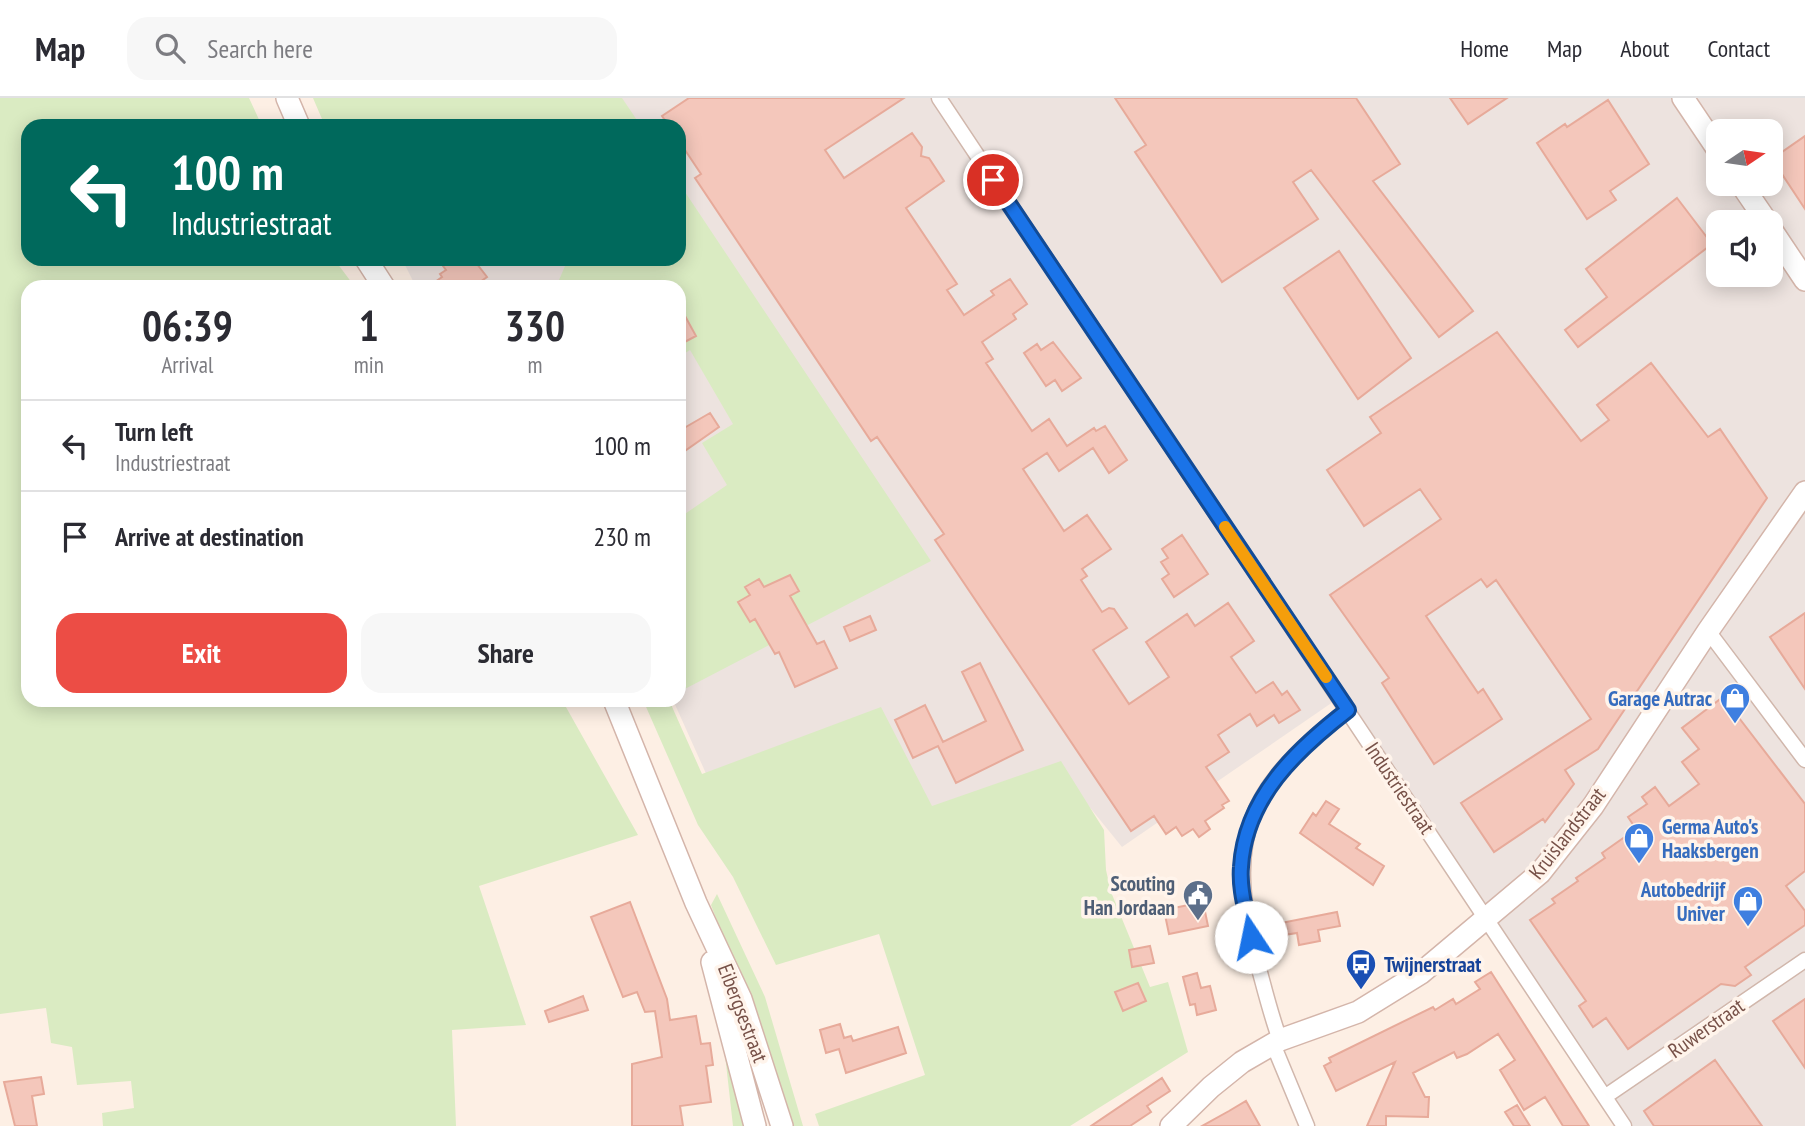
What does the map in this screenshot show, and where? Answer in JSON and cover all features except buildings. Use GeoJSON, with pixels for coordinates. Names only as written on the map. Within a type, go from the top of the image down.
{"type":"FeatureCollection","features":[{"type":"Feature","properties":{"kind":"street"},"geometry":{"type":"LineString","coordinates":[[287,98],[296,119]]}},
{"type":"Feature","properties":{"kind":"street","name":"Industriestraat"},"geometry":{"type":"LineString","coordinates":[[939,98],[1488,918]]}},
{"type":"Feature","properties":{"kind":"street"},"geometry":{"type":"LineString","coordinates":[[1683,98],[1706,132]]}},
{"type":"Feature","properties":{"kind":"street"},"geometry":{"type":"LineString","coordinates":[[1783,247],[1805,280]]}},
{"type":"Feature","properties":{"kind":"street","name":"Kruislandstraat"},"geometry":{"type":"LineString","coordinates":[[1171,1126],[1211,1087],[1242,1062],[1277,1042],[1357,1012],[1396,990],[1488,918],[1540,873],[1593,806],[1708,631],[1805,492]]}},
{"type":"Feature","properties":{"kind":"street"},"geometry":{"type":"LineString","coordinates":[[1708,631],[1805,760]]}},
{"type":"Feature","properties":{"kind":"street","name":"Eibergsestraat"},"geometry":{"type":"LineString","coordinates":[[617,707],[696,903],[741,999],[782,1126]]}},
{"type":"Feature","properties":{"kind":"street"},"geometry":{"type":"LineString","coordinates":[[1307,1126],[1277,1042],[1251,937],[1241,868],[1246,834],[1258,804],[1274,780],[1315,735],[1348,710]]}},
{"type":"Feature","properties":{"kind":"street","name":"Eibergsestraat"},"geometry":{"type":"LineString","coordinates":[[696,903],[755,1126]]}},
{"type":"Feature","properties":{"kind":"street"},"geometry":{"type":"LineString","coordinates":[[1488,918],[1624,1126]]}},
{"type":"Feature","properties":{"kind":"street","name":"Ruwerstraat"},"geometry":{"type":"LineString","coordinates":[[1606,1096],[1805,960]]}},
{"type":"Feature","properties":{"kind":"shaded area"},"geometry":{"type":"Polygon","coordinates":[[[342,98],[1805,98],[1805,1126],[1623,1126],[1346,693],[1122,847],[1070,783],[756,885],[676,707],[686,707],[686,280],[412,280],[406,266],[686,266],[686,119],[347,119],[342,98]]]}},
{"type":"Feature","properties":{"kind":"green space"},"geometry":{"type":"Polygon","coordinates":[[[0,98],[249,98],[259,119],[21,119],[21,266],[339,266],[350,280],[21,280],[21,707],[566,707],[638,835],[479,886],[526,1025],[452,1030],[456,1126],[103,1126],[102,1113],[134,1108],[131,1081],[77,1085],[72,1047],[51,1043],[46,1008],[0,1014],[0,98]]]}},
{"type":"Feature","properties":{"kind":"green space"},"geometry":{"type":"Polygon","coordinates":[[[313,98],[622,98],[636,119],[322,119],[313,98]]]}},
{"type":"Feature","properties":{"kind":"green space"},"geometry":{"type":"Polygon","coordinates":[[[686,194],[931,561],[686,688],[686,513],[727,485],[702,443],[733,424],[690,350],[686,353],[686,280],[559,280],[565,266],[686,266],[686,194]]]}},
{"type":"Feature","properties":{"kind":"green space"},"geometry":{"type":"Polygon","coordinates":[[[646,707],[672,707],[702,774],[881,707],[932,806],[1061,761],[1104,830],[1106,870],[1111,892],[1150,987],[1168,982],[1188,1052],[1070,1126],[819,1126],[815,1114],[925,1075],[879,934],[776,965],[733,877],[698,825],[646,707]]]}},
{"type":"Feature","properties":{"kind":"green space"},"geometry":{"type":"Polygon","coordinates":[[[717,894],[765,997],[803,1126],[793,1126],[784,1110],[762,1039],[711,905],[717,894]]]}},
{"type":"Feature","properties":{"kind":"green space"},"geometry":{"type":"Polygon","coordinates":[[[721,1019],[748,1126],[733,1126],[721,1019]]]}},
{"type":"Feature","properties":{"kind":"slow traffic"},"geometry":{"type":"LineString","coordinates":[[1225,527],[1326,677]]}},
{"type":"Feature","properties":{"kind":"place","name":"Garage Autrac"},"geometry":{"type":"Point","coordinates":[1735,725]}},
{"type":"Feature","properties":{"kind":"place","name":"Germa Auto's Haaksbergen"},"geometry":{"type":"Point","coordinates":[1639,865]}},
{"type":"Feature","properties":{"kind":"place","name":"Scouting Han Jordaan"},"geometry":{"type":"Point","coordinates":[1198,922]}},
{"type":"Feature","properties":{"kind":"place","name":"Autobedrijf Univer"},"geometry":{"type":"Point","coordinates":[1748,928]}},
{"type":"Feature","properties":{"kind":"place","name":"Twijnerstraat"},"geometry":{"type":"Point","coordinates":[1361,991]}},
{"type":"Feature","properties":{"kind":"route"},"geometry":{"type":"LineString","coordinates":[[993,180],[1348,710],[1315,735],[1274,780],[1258,804],[1246,834],[1241,868],[1251,937]]}}]}
